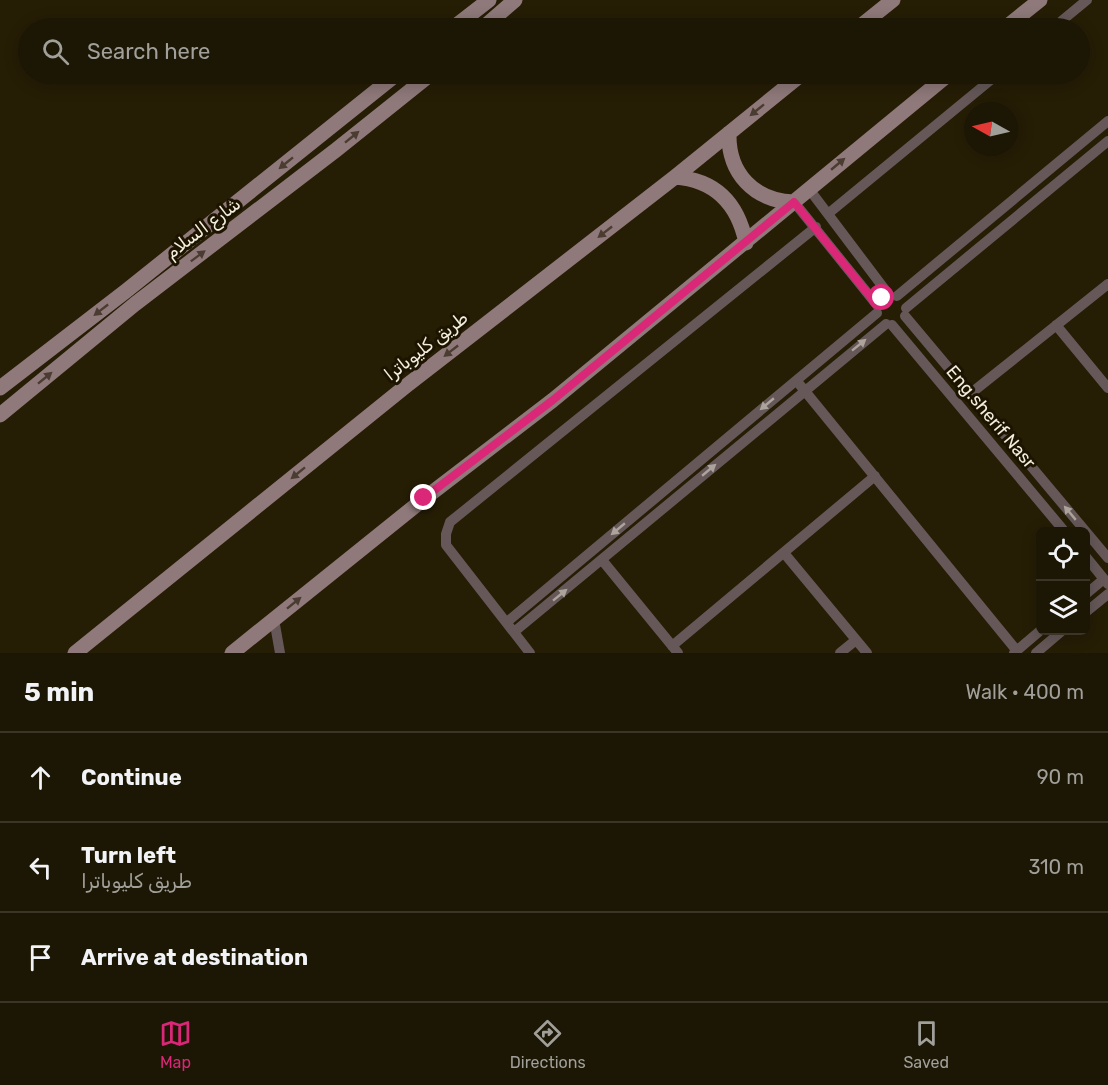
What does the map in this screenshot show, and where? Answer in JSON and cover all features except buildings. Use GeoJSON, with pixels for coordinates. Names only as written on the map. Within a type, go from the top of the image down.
{"type":"FeatureCollection","features":[{"type":"Feature","properties":{"kind":"main road"},"geometry":{"type":"LineString","coordinates":[[466,18],[489,0]]}},
{"type":"Feature","properties":{"kind":"main road"},"geometry":{"type":"LineString","coordinates":[[494,18],[515,0]]}},
{"type":"Feature","properties":{"kind":"main road"},"geometry":{"type":"LineString","coordinates":[[870,18],[893,0]]}},
{"type":"Feature","properties":{"kind":"main road"},"geometry":{"type":"LineString","coordinates":[[1018,18],[1040,0]]}},
{"type":"Feature","properties":{"kind":"main road","name":"شارع السلام"},"geometry":{"type":"LineString","coordinates":[[0,388],[126,291],[385,84]]}},
{"type":"Feature","properties":{"kind":"main road","name":"شارع السلام"},"geometry":{"type":"LineString","coordinates":[[0,415],[135,304],[418,84]]}},
{"type":"Feature","properties":{"kind":"main road","name":"طريق كليوباترا"},"geometry":{"type":"LineString","coordinates":[[75,653],[406,386],[675,177],[790,84]]}},
{"type":"Feature","properties":{"kind":"main road"},"geometry":{"type":"LineString","coordinates":[[232,653],[424,498],[553,400],[937,84]]}},
{"type":"Feature","properties":{"kind":"main road"},"geometry":{"type":"LineString","coordinates":[[729,133],[732,160],[745,183],[767,197],[794,202]]}},
{"type":"Feature","properties":{"kind":"main road"},"geometry":{"type":"LineString","coordinates":[[675,177],[702,182],[720,191],[733,207],[746,243]]}},
{"type":"Feature","properties":{"kind":"main road"},"geometry":{"type":"LineString","coordinates":[[126,291],[135,304]]}},
{"type":"Feature","properties":{"kind":"street"},"geometry":{"type":"LineString","coordinates":[[1066,18],[1088,0]]}},
{"type":"Feature","properties":{"kind":"street"},"geometry":{"type":"LineString","coordinates":[[829,213],[986,84]]}},
{"type":"Feature","properties":{"kind":"street"},"geometry":{"type":"LineString","coordinates":[[507,622],[796,380],[877,309],[882,298],[893,295],[1108,121]]}},
{"type":"Feature","properties":{"kind":"street"},"geometry":{"type":"LineString","coordinates":[[514,632],[804,390],[906,312],[1108,141]]}},
{"type":"Feature","properties":{"kind":"street"},"geometry":{"type":"LineString","coordinates":[[809,189],[970,394],[1108,558]]}},
{"type":"Feature","properties":{"kind":"street"},"geometry":{"type":"LineString","coordinates":[[1016,197],[1026,209]]}},
{"type":"Feature","properties":{"kind":"street","name":"Eng.sherif Nasr"},"geometry":{"type":"LineString","coordinates":[[794,202],[837,252],[889,324],[1062,527]]}},
{"type":"Feature","properties":{"kind":"street"},"geometry":{"type":"LineString","coordinates":[[530,653],[446,545],[446,534],[450,522],[816,227]]}},
{"type":"Feature","properties":{"kind":"street"},"geometry":{"type":"LineString","coordinates":[[837,252],[849,242]]}},
{"type":"Feature","properties":{"kind":"street"},"geometry":{"type":"LineString","coordinates":[[970,394],[1108,284]]}},
{"type":"Feature","properties":{"kind":"street"},"geometry":{"type":"LineString","coordinates":[[1056,325],[1108,388]]}},
{"type":"Feature","properties":{"kind":"street"},"geometry":{"type":"LineString","coordinates":[[796,380],[1015,652],[1036,634]]}},
{"type":"Feature","properties":{"kind":"street"},"geometry":{"type":"LineString","coordinates":[[602,560],[675,650],[875,476]]}},
{"type":"Feature","properties":{"kind":"street"},"geometry":{"type":"LineString","coordinates":[[1029,489],[1041,478]]}},
{"type":"Feature","properties":{"kind":"street"},"geometry":{"type":"LineString","coordinates":[[784,553],[867,653]]}},
{"type":"Feature","properties":{"kind":"street"},"geometry":{"type":"LineString","coordinates":[[583,558],[591,569]]}},
{"type":"Feature","properties":{"kind":"street"},"geometry":{"type":"LineString","coordinates":[[1090,561],[1106,581],[1090,591]]}},
{"type":"Feature","properties":{"kind":"street"},"geometry":{"type":"LineString","coordinates":[[1090,609],[1108,594]]}},
{"type":"Feature","properties":{"kind":"street"},"geometry":{"type":"LineString","coordinates":[[274,618],[280,653]]}},
{"type":"Feature","properties":{"kind":"street"},"geometry":{"type":"LineString","coordinates":[[1036,653],[1057,635]]}},
{"type":"Feature","properties":{"kind":"street"},"geometry":{"type":"LineString","coordinates":[[840,653],[856,640]]}},
{"type":"Feature","properties":{"kind":"route"},"geometry":{"type":"LineString","coordinates":[[424,498],[553,400],[794,202],[837,252],[877,305],[882,298]]}}]}
